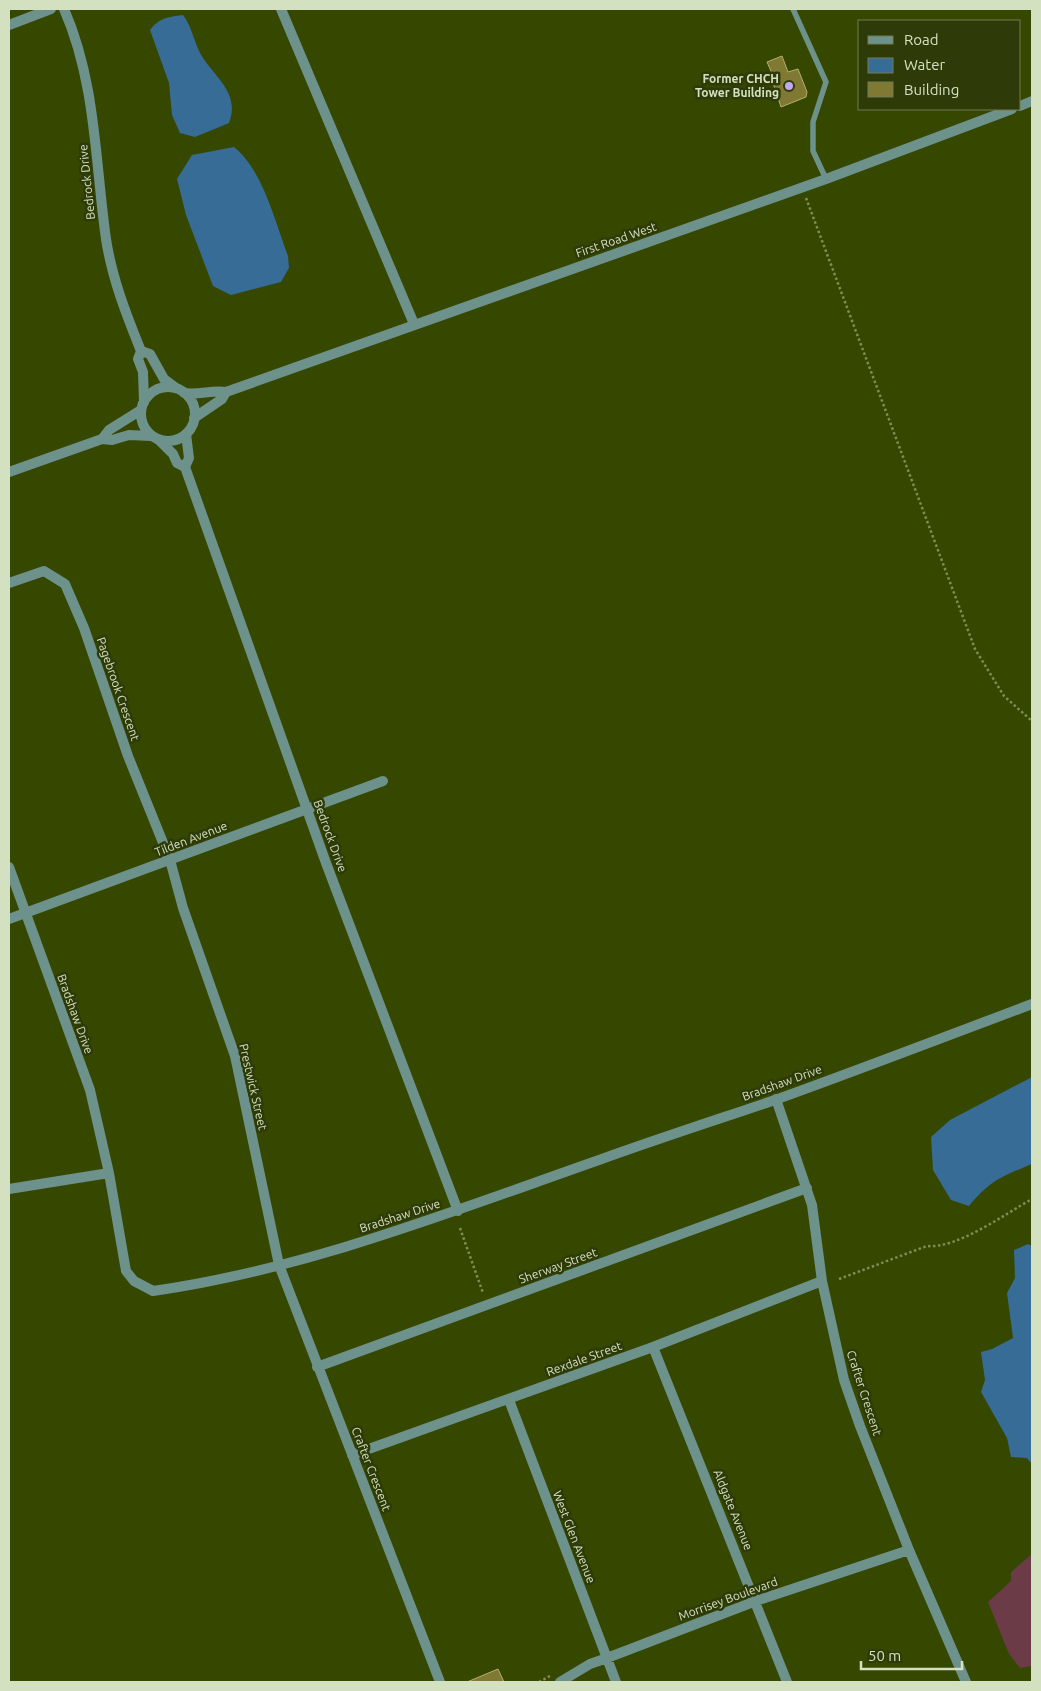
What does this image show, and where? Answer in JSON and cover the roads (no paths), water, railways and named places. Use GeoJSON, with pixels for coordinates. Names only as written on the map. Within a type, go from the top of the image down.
{"type":"FeatureCollection","features":[{"type":"Feature","properties":{"kind":"street"},"geometry":{"type":"LineString","coordinates":[[9,25],[51,9]]}},
{"type":"Feature","properties":{"kind":"street","name":"Bedrock Drive"},"geometry":{"type":"LineString","coordinates":[[64,9],[74,32],[91,105],[106,240],[116,289],[141,351],[138,359],[143,372],[142,406]]}},
{"type":"Feature","properties":{"kind":"street"},"geometry":{"type":"LineString","coordinates":[[281,9],[414,324]]}},
{"type":"Feature","properties":{"kind":"street","name":"First Road West"},"geometry":{"type":"LineString","coordinates":[[9,472],[102,438],[109,430],[142,406],[157,389],[198,395],[217,391],[226,392],[802,187],[1009,110]]}},
{"type":"Feature","properties":{"kind":"street","name":"Bedrock Drive"},"geometry":{"type":"LineString","coordinates":[[141,351],[150,354],[164,379],[180,391]]}},
{"type":"Feature","properties":{"kind":"street"},"geometry":{"type":"LineString","coordinates":[[180,391],[190,400],[194,418],[186,434]]}},
{"type":"Feature","properties":{"kind":"street","name":"First Road West"},"geometry":{"type":"LineString","coordinates":[[194,418],[222,400],[226,392]]}},
{"type":"Feature","properties":{"kind":"street"},"geometry":{"type":"LineString","coordinates":[[142,406],[141,420],[155,438]]}},
{"type":"Feature","properties":{"kind":"street","name":"Bedrock Drive"},"geometry":{"type":"LineString","coordinates":[[186,434],[189,458],[185,467],[306,808],[458,1211]]}},
{"type":"Feature","properties":{"kind":"street","name":"First Road West"},"geometry":{"type":"LineString","coordinates":[[102,438],[112,440],[129,435],[169,441],[186,434]]}},
{"type":"Feature","properties":{"kind":"street","name":"Bedrock Drive"},"geometry":{"type":"LineString","coordinates":[[155,438],[173,454],[176,463],[185,467]]}},
{"type":"Feature","properties":{"kind":"street","name":"Pagebrook Crescent"},"geometry":{"type":"LineString","coordinates":[[9,583],[44,571],[65,584],[84,628],[128,756],[170,860]]}},
{"type":"Feature","properties":{"kind":"street","name":"Tilden Avenue"},"geometry":{"type":"LineString","coordinates":[[9,919],[383,781]]}},
{"type":"Feature","properties":{"kind":"street","name":"Prestwick Street"},"geometry":{"type":"LineString","coordinates":[[170,860],[183,908],[235,1056],[278,1265]]}},
{"type":"Feature","properties":{"kind":"street"},"geometry":{"type":"LineString","coordinates":[[9,867],[25,913]]}},
{"type":"Feature","properties":{"kind":"street","name":"Bradshaw Drive"},"geometry":{"type":"LineString","coordinates":[[25,913],[90,1090],[109,1173],[126,1271],[134,1281],[153,1291],[278,1265],[360,1242],[458,1211],[776,1099],[1032,1004]]}},
{"type":"Feature","properties":{"kind":"street","name":"Crafter Crescent"},"geometry":{"type":"LineString","coordinates":[[776,1099],[807,1188],[814,1214],[822,1281],[844,1380],[909,1550],[966,1682]]}},
{"type":"Feature","properties":{"kind":"street"},"geometry":{"type":"LineString","coordinates":[[9,1189],[109,1173]]}},
{"type":"Feature","properties":{"kind":"street","name":"Sherway Street"},"geometry":{"type":"LineString","coordinates":[[317,1367],[807,1188]]}},
{"type":"Feature","properties":{"kind":"street","name":"Crafter Crescent"},"geometry":{"type":"LineString","coordinates":[[278,1265],[440,1682]]}},
{"type":"Feature","properties":{"kind":"street","name":"Rexdale Street"},"geometry":{"type":"LineString","coordinates":[[352,1454],[509,1400],[653,1347],[822,1281]]}},
{"type":"Feature","properties":{"kind":"street","name":"Aldgate Avenue"},"geometry":{"type":"LineString","coordinates":[[653,1347],[787,1682]]}},
{"type":"Feature","properties":{"kind":"street","name":"West Glen Avenue"},"geometry":{"type":"LineString","coordinates":[[509,1400],[616,1682]]}},
{"type":"Feature","properties":{"kind":"street","name":"Morrisey Boulevard"},"geometry":{"type":"LineString","coordinates":[[560,1682],[590,1664],[756,1601],[909,1550]]}},
{"type":"Feature","properties":{"kind":"lane"},"geometry":{"type":"LineString","coordinates":[[793,9],[826,82],[813,122],[813,151],[826,178]]}},
{"type":"Feature","properties":{"kind":"water"},"geometry":{"type":"Polygon","coordinates":[[[183,15],[200,53],[220,80],[232,104],[229,123],[195,137],[180,133],[172,115],[169,83],[150,30],[164,19],[183,15]]]}},
{"type":"Feature","properties":{"kind":"water"},"geometry":{"type":"Polygon","coordinates":[[[234,147],[253,169],[267,197],[288,256],[289,268],[281,282],[231,295],[213,286],[186,215],[177,179],[192,155],[234,147]]]}},
{"type":"Feature","properties":{"kind":"water"},"geometry":{"type":"Polygon","coordinates":[[[1032,1077],[1032,1164],[997,1180],[984,1190],[969,1206],[951,1200],[933,1170],[931,1137],[950,1120],[1032,1077]]]}},
{"type":"Feature","properties":{"kind":"water"},"geometry":{"type":"Polygon","coordinates":[[[1028,1244],[1032,1246],[1032,1464],[1027,1458],[1011,1457],[1007,1438],[981,1392],[985,1380],[981,1352],[992,1349],[1013,1338],[1007,1293],[1015,1278],[1014,1250],[1028,1244]]]}},
{"type":"Feature","properties":{"kind":"place","name":"Former CHCH Tower Building"},"geometry":{"type":"Point","coordinates":[789,86]}}]}
